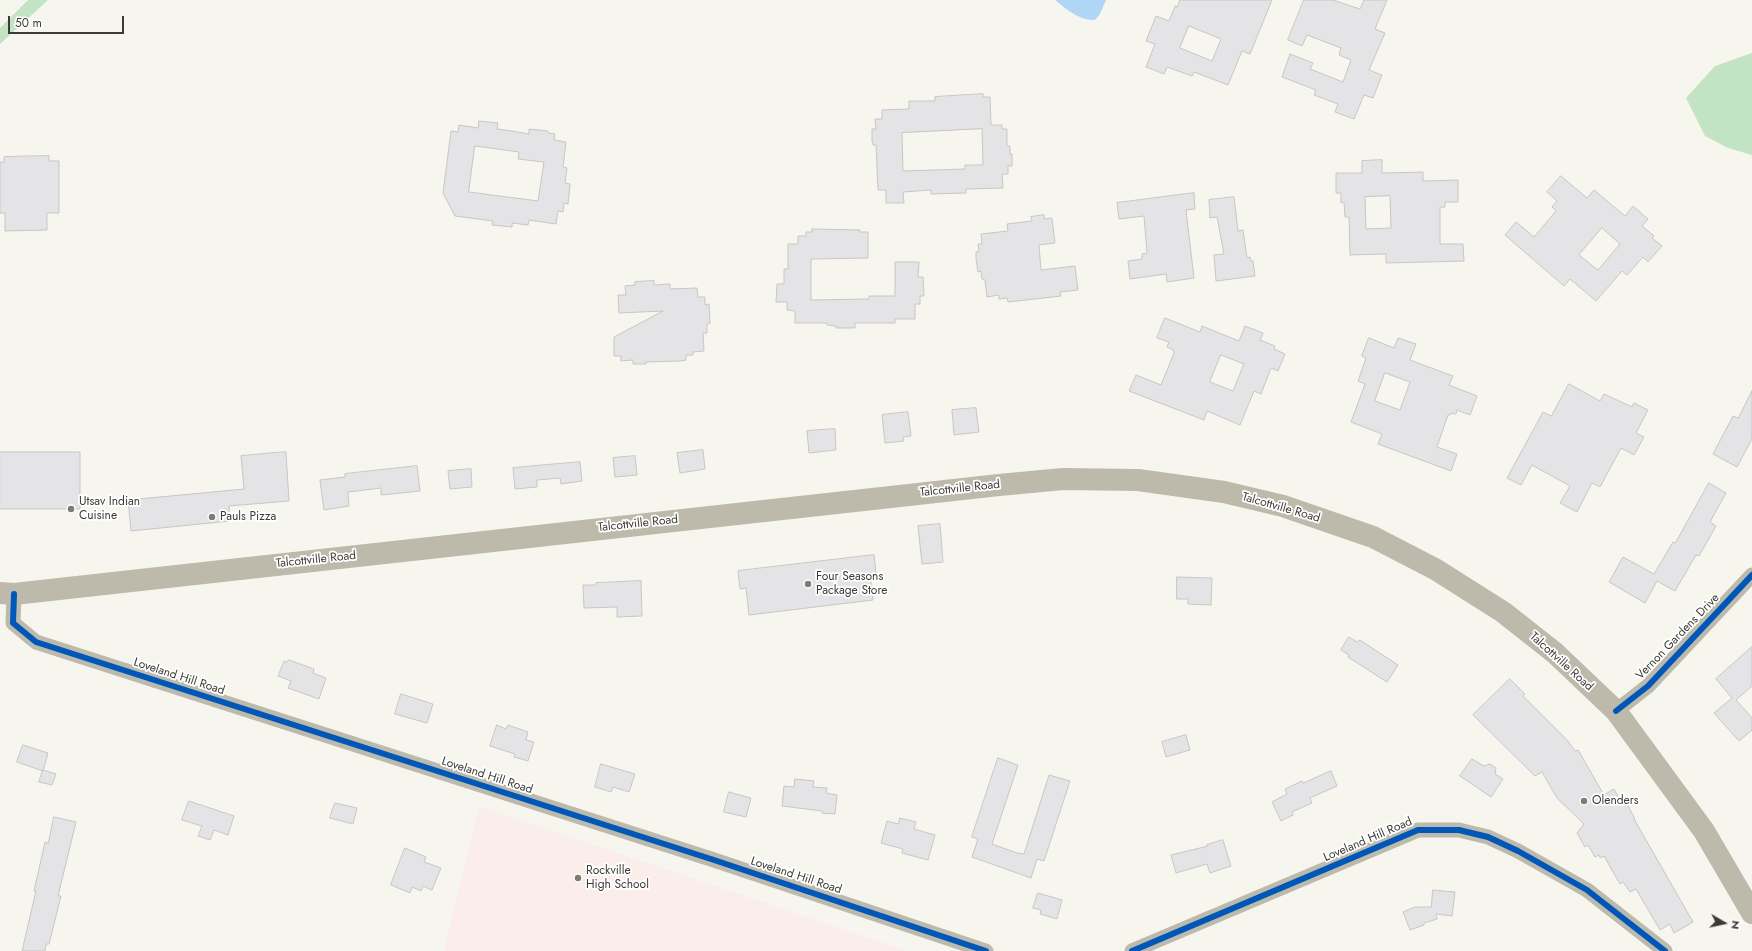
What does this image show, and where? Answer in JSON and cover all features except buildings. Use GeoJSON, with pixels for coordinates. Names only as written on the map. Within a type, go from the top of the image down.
{"type":"FeatureCollection","features":[{"type":"Feature","properties":{"kind":"main road","name":"Talcottville Road"},"geometry":{"type":"LineString","coordinates":[[7,594],[1063,479],[1138,480],[1224,492],[1276,504],[1373,537],[1435,569],[1503,612],[1555,653],[1616,711],[1704,831],[1752,913]]}},
{"type":"Feature","properties":{"kind":"street","name":"Vernon Gardens Drive"},"geometry":{"type":"LineString","coordinates":[[1616,711],[1648,686],[1752,575]]}},
{"type":"Feature","properties":{"kind":"street","name":"Loveland Hill Road"},"geometry":{"type":"LineString","coordinates":[[7,594],[13,623],[36,642],[706,858],[986,951]]}},
{"type":"Feature","properties":{"kind":"street","name":"Loveland Hill Road"},"geometry":{"type":"LineString","coordinates":[[1132,951],[1242,906],[1418,830],[1459,830],[1488,837],[1518,851],[1587,890],[1665,951]]}},
{"type":"Feature","properties":{"kind":"shaded area","name":"Rockville High School"},"geometry":{"type":"Polygon","coordinates":[[[479,806],[908,951],[444,951],[479,806]]]}},
{"type":"Feature","properties":{"kind":"green space"},"geometry":{"type":"Polygon","coordinates":[[[28,0],[48,0],[0,44],[0,28],[28,0]]]}},
{"type":"Feature","properties":{"kind":"green space"},"geometry":{"type":"Polygon","coordinates":[[[1752,53],[1752,155],[1728,148],[1705,136],[1686,98],[1715,66],[1752,53]]]}},
{"type":"Feature","properties":{"kind":"water"},"geometry":{"type":"Polygon","coordinates":[[[1055,0],[1106,0],[1100,14],[1095,20],[1089,20],[1069,11],[1055,0]]]}},
{"type":"Feature","properties":{"kind":"cycle path"},"geometry":{"type":"LineString","coordinates":[[1616,711],[1648,686],[1752,575]]}},
{"type":"Feature","properties":{"kind":"cycle path"},"geometry":{"type":"LineString","coordinates":[[14,594],[13,623],[36,642],[714,860],[986,951]]}},
{"type":"Feature","properties":{"kind":"cycle path"},"geometry":{"type":"LineString","coordinates":[[1132,951],[1418,830],[1459,830],[1488,837],[1518,851],[1587,890],[1665,951]]}},
{"type":"Feature","properties":{"kind":"place","name":"Utsav Indian Cuisine"},"geometry":{"type":"Point","coordinates":[71,509]}},
{"type":"Feature","properties":{"kind":"place","name":"Pauls Pizza"},"geometry":{"type":"Point","coordinates":[212,517]}},
{"type":"Feature","properties":{"kind":"place","name":"Four Seasons Package Store"},"geometry":{"type":"Point","coordinates":[808,584]}},
{"type":"Feature","properties":{"kind":"place","name":"Olenders"},"geometry":{"type":"Point","coordinates":[1584,801]}},
{"type":"Feature","properties":{"kind":"place","name":"Rockville High School"},"geometry":{"type":"Point","coordinates":[578,878]}}]}
